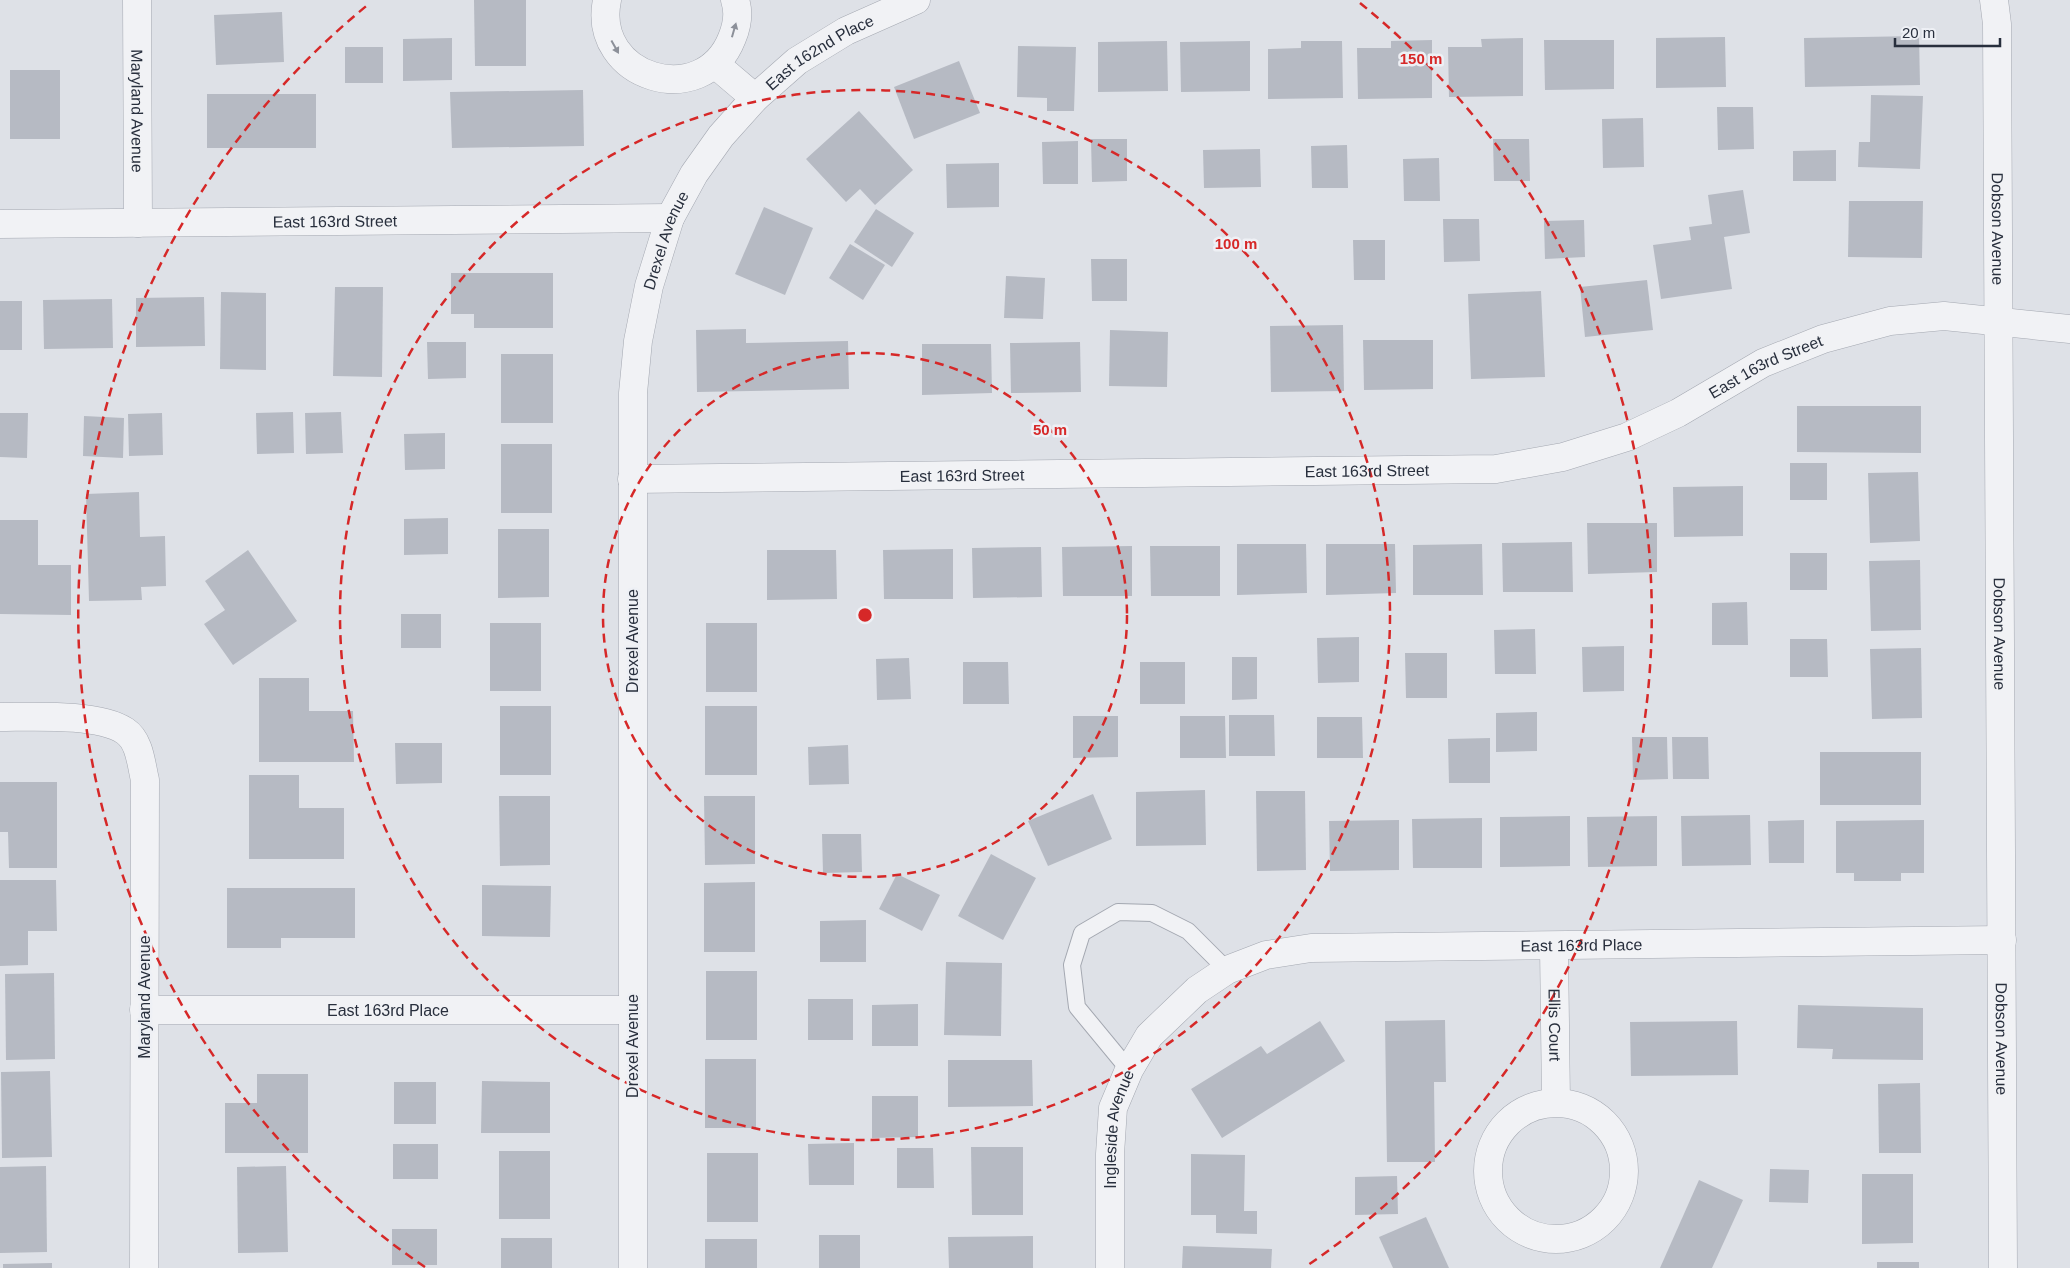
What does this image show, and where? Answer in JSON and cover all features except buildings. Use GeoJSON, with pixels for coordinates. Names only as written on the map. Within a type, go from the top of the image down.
{"type":"FeatureCollection","features":[{"type":"Feature","properties":{"kind":"street","name":"Maryland Avenue"},"geometry":{"type":"LineString","coordinates":[[137,0],[138,223]]}},
{"type":"Feature","properties":{"kind":"street"},"geometry":{"type":"LineString","coordinates":[[607,0],[605,12],[608,33],[618,53],[633,68],[653,78],[675,80],[696,75],[715,64],[729,47],[736,26],[735,0]]}},
{"type":"Feature","properties":{"kind":"street","name":"East 162nd Place"},"geometry":{"type":"LineString","coordinates":[[755,98],[797,61],[846,32],[916,0]]}},
{"type":"Feature","properties":{"kind":"street","name":"Dobson Avenue"},"geometry":{"type":"LineString","coordinates":[[1994,0],[1997,24],[2000,321],[2003,1268]]}},
{"type":"Feature","properties":{"kind":"street"},"geometry":{"type":"LineString","coordinates":[[715,64],[755,98]]}},
{"type":"Feature","properties":{"kind":"street","name":"Drexel Avenue"},"geometry":{"type":"LineString","coordinates":[[633,1268],[632,479],[633,393],[638,341],[649,286],[670,218],[694,174],[721,136],[755,98]]}},
{"type":"Feature","properties":{"kind":"street","name":"East 163rd Street"},"geometry":{"type":"LineString","coordinates":[[0,224],[670,218]]}},
{"type":"Feature","properties":{"kind":"street","name":"East 163rd Street"},"geometry":{"type":"LineString","coordinates":[[632,479],[1496,469],[1562,457],[1627,437],[1678,413],[1763,362],[1823,339],[1890,321],[1944,316],[2070,329]]}},
{"type":"Feature","properties":{"kind":"street","name":"Maryland Avenue"},"geometry":{"type":"LineString","coordinates":[[0,717],[63,718],[103,723],[126,732],[138,747],[145,780],[144,1268]]}},
{"type":"Feature","properties":{"kind":"street","name":"East 163rd Place"},"geometry":{"type":"LineString","coordinates":[[1178,1007],[1197,990],[1227,970],[1266,955],[1311,948],[1554,947],[2002,940]]}},
{"type":"Feature","properties":{"kind":"street","name":"Ellis Court"},"geometry":{"type":"LineString","coordinates":[[1554,947],[1556,1102]]}},
{"type":"Feature","properties":{"kind":"street","name":"Ingleside Avenue"},"geometry":{"type":"LineString","coordinates":[[1110,1268],[1110,1154],[1113,1108],[1129,1070],[1149,1036],[1178,1007]]}},
{"type":"Feature","properties":{"kind":"street","name":"East 163rd Place"},"geometry":{"type":"LineString","coordinates":[[144,1010],[632,1010]]}},
{"type":"Feature","properties":{"kind":"street"},"geometry":{"type":"LineString","coordinates":[[1556,1102],[1579,1106],[1600,1118],[1615,1136],[1624,1158],[1624,1181],[1617,1203],[1602,1222],[1582,1234],[1560,1239],[1538,1237],[1518,1228],[1507,1218],[1502,1213],[1492,1194],[1488,1173],[1490,1151],[1500,1131],[1515,1116],[1534,1106],[1556,1102]]}},
{"type":"Feature","properties":{"kind":"lane"},"geometry":{"type":"LineString","coordinates":[[1129,1070],[1077,1007],[1072,965],[1082,933],[1118,912],[1152,913],[1188,931],[1227,970]]}}]}
